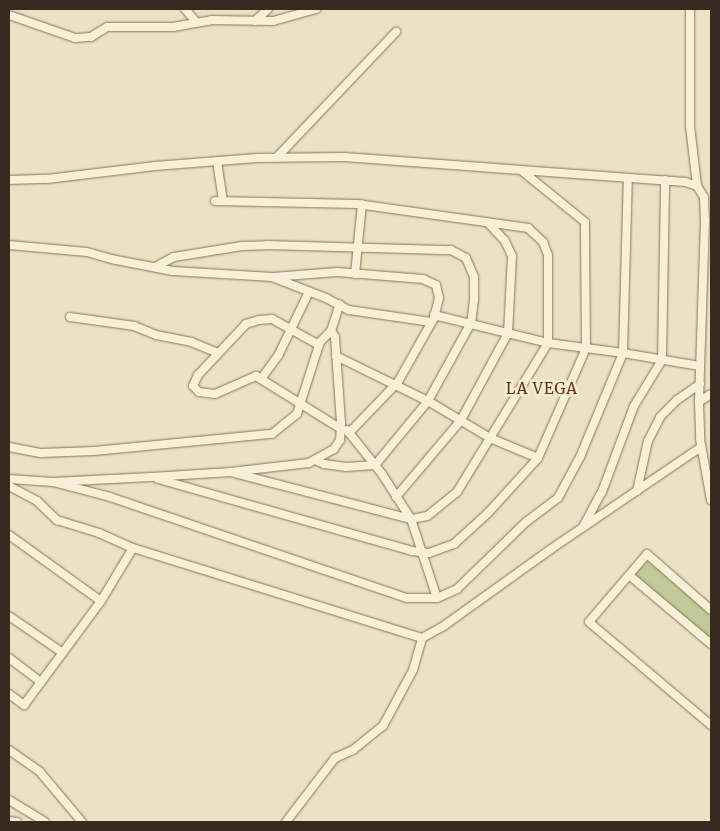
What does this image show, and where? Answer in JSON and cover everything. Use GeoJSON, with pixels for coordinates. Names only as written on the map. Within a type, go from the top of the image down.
{"type":"FeatureCollection","features":[{"type":"Feature","properties":{"kind":"street"},"geometry":{"type":"LineString","coordinates":[[185,9],[197,23]]}},
{"type":"Feature","properties":{"kind":"street"},"geometry":{"type":"LineString","coordinates":[[254,21],[268,9]]}},
{"type":"Feature","properties":{"kind":"street"},"geometry":{"type":"LineString","coordinates":[[9,15],[75,38],[91,37],[107,27],[173,28],[210,20],[273,21],[316,9]]}},
{"type":"Feature","properties":{"kind":"street"},"geometry":{"type":"LineString","coordinates":[[690,9],[690,126],[697,186],[704,197],[705,220],[699,402],[701,447],[711,500]]}},
{"type":"Feature","properties":{"kind":"street"},"geometry":{"type":"LineString","coordinates":[[277,157],[396,32]]}},
{"type":"Feature","properties":{"kind":"street"},"geometry":{"type":"LineString","coordinates":[[9,180],[47,179],[155,166],[217,161],[277,157],[344,157],[665,180],[685,182],[697,186]]}},
{"type":"Feature","properties":{"kind":"street"},"geometry":{"type":"LineString","coordinates":[[217,161],[219,201],[362,204],[528,228],[543,242],[548,255],[548,343],[457,492],[427,516],[411,520],[231,472]]}},
{"type":"Feature","properties":{"kind":"street"},"geometry":{"type":"LineString","coordinates":[[151,477],[412,552],[429,554],[454,544],[488,513],[538,458],[586,348],[585,222],[521,170]]}},
{"type":"Feature","properties":{"kind":"street"},"geometry":{"type":"LineString","coordinates":[[53,482],[110,497],[407,598],[437,598],[457,589],[526,522],[558,498],[580,457],[623,352],[628,178]]}},
{"type":"Feature","properties":{"kind":"street"},"geometry":{"type":"LineString","coordinates":[[582,528],[602,492],[634,406],[662,360],[665,180]]}},
{"type":"Feature","properties":{"kind":"street"},"geometry":{"type":"LineString","coordinates":[[355,274],[362,204]]}},
{"type":"Feature","properties":{"kind":"street"},"geometry":{"type":"LineString","coordinates":[[396,497],[461,420],[508,333],[512,256],[505,241],[488,223]]}},
{"type":"Feature","properties":{"kind":"street"},"geometry":{"type":"LineString","coordinates":[[9,245],[87,252],[155,268],[222,276],[246,274],[272,277],[338,272],[423,279],[436,285],[439,298],[433,319],[396,385],[349,433]]}},
{"type":"Feature","properties":{"kind":"street"},"geometry":{"type":"LineString","coordinates":[[155,268],[174,257],[242,246],[451,250],[466,258],[474,277],[474,300],[470,324],[428,401],[375,466],[346,467],[324,464],[314,460]]}},
{"type":"Feature","properties":{"kind":"street"},"geometry":{"type":"LineString","coordinates":[[272,277],[340,304],[349,310],[470,324],[548,343],[623,352],[700,366]]}},
{"type":"Feature","properties":{"kind":"street"},"geometry":{"type":"LineString","coordinates":[[261,379],[278,356],[309,292]]}},
{"type":"Feature","properties":{"kind":"street"},"geometry":{"type":"LineString","coordinates":[[9,447],[41,454],[272,434],[297,414],[320,345],[331,331],[340,304]]}},
{"type":"Feature","properties":{"kind":"street"},"geometry":{"type":"LineString","coordinates":[[70,317],[134,326],[156,335],[191,342],[218,353]]}},
{"type":"Feature","properties":{"kind":"street"},"geometry":{"type":"LineString","coordinates":[[320,345],[272,319],[246,324],[218,353],[195,380],[193,386],[199,392],[215,394],[256,376],[341,426],[349,433],[375,466],[411,520],[437,598]]}},
{"type":"Feature","properties":{"kind":"street"},"geometry":{"type":"LineString","coordinates":[[9,479],[53,482],[151,477],[231,472],[309,463],[334,449],[340,440],[341,426],[335,336],[331,331]]}},
{"type":"Feature","properties":{"kind":"street"},"geometry":{"type":"LineString","coordinates":[[336,356],[428,401],[490,438],[538,458]]}},
{"type":"Feature","properties":{"kind":"street"},"geometry":{"type":"LineString","coordinates":[[637,490],[648,441],[660,417],[677,400],[700,384]]}},
{"type":"Feature","properties":{"kind":"street"},"geometry":{"type":"LineString","coordinates":[[699,402],[711,394]]}},
{"type":"Feature","properties":{"kind":"street"},"geometry":{"type":"LineString","coordinates":[[9,486],[37,501],[57,520],[99,533],[133,548],[422,638],[445,626],[582,528],[701,447]]}},
{"type":"Feature","properties":{"kind":"street"},"geometry":{"type":"LineString","coordinates":[[9,535],[101,601]]}},
{"type":"Feature","properties":{"kind":"street"},"geometry":{"type":"LineString","coordinates":[[9,694],[24,705],[101,601],[133,548]]}},
{"type":"Feature","properties":{"kind":"street"},"geometry":{"type":"LineString","coordinates":[[711,610],[647,554],[589,622],[711,726]]}},
{"type":"Feature","properties":{"kind":"street"},"geometry":{"type":"LineString","coordinates":[[629,575],[711,644]]}},
{"type":"Feature","properties":{"kind":"street"},"geometry":{"type":"LineString","coordinates":[[9,616],[62,653]]}},
{"type":"Feature","properties":{"kind":"street"},"geometry":{"type":"LineString","coordinates":[[286,822],[335,758],[354,750],[383,726],[413,670],[422,638]]}},
{"type":"Feature","properties":{"kind":"street"},"geometry":{"type":"LineString","coordinates":[[9,658],[41,682]]}},
{"type":"Feature","properties":{"kind":"street"},"geometry":{"type":"LineString","coordinates":[[11,753],[40,772],[82,822]]}},
{"type":"Feature","properties":{"kind":"street"},"geometry":{"type":"LineString","coordinates":[[9,800],[45,822]]}},
{"type":"Feature","properties":{"kind":"street"},"geometry":{"type":"LineString","coordinates":[[9,821],[17,822]]}},
{"type":"Feature","properties":{"kind":"green space"},"geometry":{"type":"Polygon","coordinates":[[[648,561],[711,616],[711,640],[634,574],[648,561]]]}},
{"type":"Feature","properties":{"kind":"district","name":"LA VEGA"},"geometry":{"type":"Point","coordinates":[542,389]}}]}
